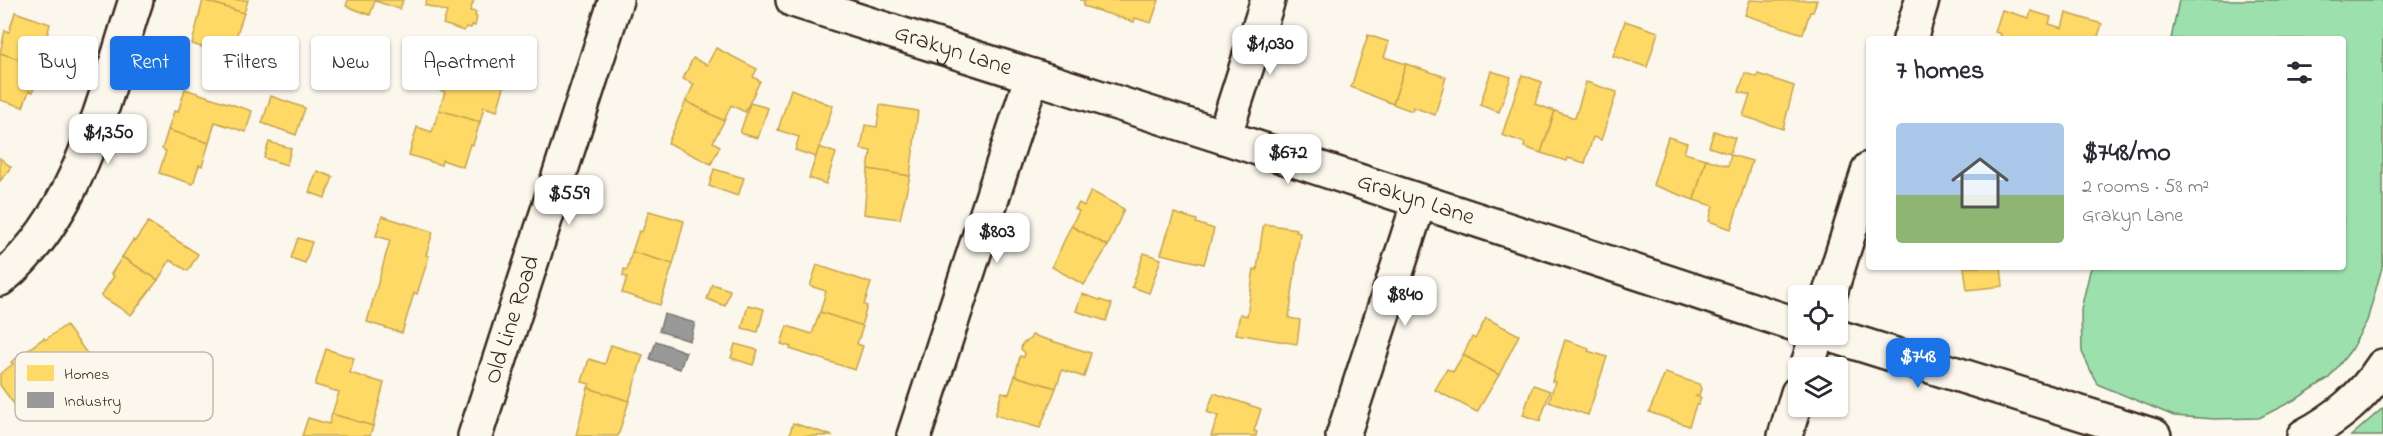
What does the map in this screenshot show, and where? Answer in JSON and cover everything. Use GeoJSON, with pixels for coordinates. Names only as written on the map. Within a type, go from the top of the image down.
{"type":"FeatureCollection","features":[{"type":"Feature","properties":{"kind":"street"},"geometry":{"type":"LineString","coordinates":[[0,279],[43,234],[79,171],[136,0]]}},
{"type":"Feature","properties":{"kind":"street","name":"Old Line Road"},"geometry":{"type":"LineString","coordinates":[[475,436],[616,0]]}},
{"type":"Feature","properties":{"kind":"street","name":"Grakyn Lane"},"geometry":{"type":"LineString","coordinates":[[793,0],[1224,137],[1788,322]]}},
{"type":"Feature","properties":{"kind":"street"},"geometry":{"type":"LineString","coordinates":[[1224,137],[1268,0]]}},
{"type":"Feature","properties":{"kind":"street"},"geometry":{"type":"LineString","coordinates":[[1911,36],[1922,0]]}},
{"type":"Feature","properties":{"kind":"street"},"geometry":{"type":"LineString","coordinates":[[914,436],[1032,76]]}},
{"type":"Feature","properties":{"kind":"street"},"geometry":{"type":"LineString","coordinates":[[1832,285],[1866,179]]}},
{"type":"Feature","properties":{"kind":"street"},"geometry":{"type":"LineString","coordinates":[[1343,436],[1419,202]]}},
{"type":"Feature","properties":{"kind":"street"},"geometry":{"type":"LineString","coordinates":[[1848,340],[2154,436]]}},
{"type":"Feature","properties":{"kind":"street"},"geometry":{"type":"LineString","coordinates":[[2304,436],[2330,422],[2350,406],[2370,386],[2383,366]]}},
{"type":"Feature","properties":{"kind":"street"},"geometry":{"type":"LineString","coordinates":[[1785,436],[1791,417]]}},
{"type":"Feature","properties":{"kind":"green space"},"geometry":{"type":"Polygon","coordinates":[[[2179,0],[2383,0],[2383,264],[2367,321],[2350,351],[2329,378],[2298,398],[2259,418],[2214,419],[2174,416],[2097,384],[2082,352],[2081,309],[2090,270],[2346,270],[2346,36],[2172,36],[2179,0]]]}},
{"type":"Feature","properties":{"kind":"green space"},"geometry":{"type":"Polygon","coordinates":[[[2383,408],[2383,436],[2351,436],[2383,408]]]}},
{"type":"Feature","properties":{"kind":"building: Homes"},"geometry":{"type":"Polygon","coordinates":[[[203,0],[244,13],[236,36],[202,36],[202,47],[192,44],[203,0]]]}},
{"type":"Feature","properties":{"kind":"building: Homes"},"geometry":{"type":"Polygon","coordinates":[[[203,0],[248,0],[244,13],[203,0]]]}},
{"type":"Feature","properties":{"kind":"building: Homes"},"geometry":{"type":"Polygon","coordinates":[[[348,0],[403,0],[400,9],[375,1],[370,15],[346,6],[348,0]]]}},
{"type":"Feature","properties":{"kind":"building: Homes"},"geometry":{"type":"Polygon","coordinates":[[[427,0],[474,0],[470,11],[476,12],[475,26],[466,27],[464,31],[443,24],[447,12],[425,5],[427,0]]]}},
{"type":"Feature","properties":{"kind":"building: Homes"},"geometry":{"type":"Polygon","coordinates":[[[1080,0],[1159,0],[1151,23],[1135,18],[1134,22],[1083,6],[1085,1],[1080,0]]]}},
{"type":"Feature","properties":{"kind":"building: Homes"},"geometry":{"type":"Polygon","coordinates":[[[1750,0],[1817,0],[1813,12],[1810,12],[1803,34],[1745,15],[1750,0]]]}},
{"type":"Feature","properties":{"kind":"building: Homes"},"geometry":{"type":"Polygon","coordinates":[[[2002,10],[2029,18],[2031,11],[2051,17],[2049,24],[2062,28],[2066,13],[2102,24],[2098,36],[2001,36],[2001,34],[1995,32],[2002,10]]]}},
{"type":"Feature","properties":{"kind":"building: Homes"},"geometry":{"type":"Polygon","coordinates":[[[15,12],[50,24],[47,36],[18,36],[18,59],[0,53],[5,30],[9,32],[15,12]]]}},
{"type":"Feature","properties":{"kind":"building: Homes"},"geometry":{"type":"Polygon","coordinates":[[[1625,21],[1658,32],[1647,67],[1613,56],[1625,21]]]}},
{"type":"Feature","properties":{"kind":"building: Homes"},"geometry":{"type":"Polygon","coordinates":[[[1368,35],[1389,42],[1384,57],[1406,64],[1393,104],[1351,87],[1368,35]]]}},
{"type":"Feature","properties":{"kind":"building: Homes"},"geometry":{"type":"Polygon","coordinates":[[[716,48],[757,69],[753,77],[760,81],[745,112],[731,105],[724,121],[686,101],[694,84],[683,79],[693,58],[707,65],[716,48]]]}},
{"type":"Feature","properties":{"kind":"building: Homes"},"geometry":{"type":"Polygon","coordinates":[[[0,53],[18,59],[18,90],[33,90],[33,92],[29,91],[23,107],[0,100],[0,53]]]}},
{"type":"Feature","properties":{"kind":"building: Homes"},"geometry":{"type":"Polygon","coordinates":[[[1406,64],[1446,77],[1435,115],[1413,107],[1412,111],[1393,104],[1406,64]]]}},
{"type":"Feature","properties":{"kind":"building: Homes"},"geometry":{"type":"Polygon","coordinates":[[[1491,71],[1511,77],[1499,112],[1480,105],[1491,71]]]}},
{"type":"Feature","properties":{"kind":"building: Homes"},"geometry":{"type":"Polygon","coordinates":[[[1745,73],[1757,77],[1758,74],[1794,86],[1783,129],[1743,116],[1750,95],[1739,92],[1745,73]]]}},
{"type":"Feature","properties":{"kind":"building: Homes"},"geometry":{"type":"Polygon","coordinates":[[[1522,75],[1542,82],[1535,104],[1555,111],[1541,153],[1524,147],[1525,143],[1502,135],[1522,75]]]}},
{"type":"Feature","properties":{"kind":"building: Homes"},"geometry":{"type":"Polygon","coordinates":[[[1586,82],[1617,92],[1601,140],[1593,137],[1585,163],[1568,158],[1567,161],[1541,153],[1555,111],[1575,118],[1586,82]]]}},
{"type":"Feature","properties":{"kind":"building: Homes"},"geometry":{"type":"Polygon","coordinates":[[[791,89],[833,106],[816,157],[795,150],[799,137],[778,130],[791,89]]]}},
{"type":"Feature","properties":{"kind":"building: Homes"},"geometry":{"type":"Polygon","coordinates":[[[185,90],[252,111],[246,132],[215,122],[209,143],[168,130],[174,111],[178,112],[185,90]]]}},
{"type":"Feature","properties":{"kind":"building: Homes"},"geometry":{"type":"Polygon","coordinates":[[[439,90],[503,90],[497,111],[484,107],[480,122],[439,110],[445,92],[439,90]]]}},
{"type":"Feature","properties":{"kind":"building: Homes"},"geometry":{"type":"Polygon","coordinates":[[[271,96],[305,108],[296,135],[262,123],[271,96]]]}},
{"type":"Feature","properties":{"kind":"building: Homes"},"geometry":{"type":"Polygon","coordinates":[[[686,101],[724,121],[713,142],[720,146],[711,164],[668,143],[686,101]]]}},
{"type":"Feature","properties":{"kind":"building: Homes"},"geometry":{"type":"Polygon","coordinates":[[[750,103],[768,108],[758,138],[740,133],[750,103]]]}},
{"type":"Feature","properties":{"kind":"building: Homes"},"geometry":{"type":"Polygon","coordinates":[[[880,105],[918,111],[910,176],[868,169],[871,151],[861,149],[865,125],[877,127],[880,105]]]}},
{"type":"Feature","properties":{"kind":"building: Homes"},"geometry":{"type":"Polygon","coordinates":[[[439,110],[480,122],[463,167],[442,160],[441,165],[409,155],[417,127],[432,132],[439,110]]]}},
{"type":"Feature","properties":{"kind":"building: Homes"},"geometry":{"type":"Polygon","coordinates":[[[168,130],[209,143],[202,166],[199,165],[193,184],[159,173],[166,151],[162,149],[168,130]]]}},
{"type":"Feature","properties":{"kind":"building: Homes"},"geometry":{"type":"Polygon","coordinates":[[[1714,131],[1735,138],[1730,154],[1709,147],[1714,131]]]}},
{"type":"Feature","properties":{"kind":"building: Homes"},"geometry":{"type":"Polygon","coordinates":[[[1668,137],[1687,143],[1684,153],[1706,159],[1694,200],[1653,185],[1668,137]]]}},
{"type":"Feature","properties":{"kind":"building: Homes"},"geometry":{"type":"Polygon","coordinates":[[[269,142],[291,148],[287,165],[264,158],[269,142]]]}},
{"type":"Feature","properties":{"kind":"building: Homes"},"geometry":{"type":"Polygon","coordinates":[[[819,147],[836,153],[826,184],[809,178],[819,147]]]}},
{"type":"Feature","properties":{"kind":"building: Homes"},"geometry":{"type":"Polygon","coordinates":[[[1731,155],[1752,161],[1731,229],[1709,221],[1713,206],[1694,200],[1706,159],[1728,166],[1731,155]]]}},
{"type":"Feature","properties":{"kind":"building: Homes"},"geometry":{"type":"Polygon","coordinates":[[[0,158],[11,167],[0,181],[0,158]]]}},
{"type":"Feature","properties":{"kind":"building: Homes"},"geometry":{"type":"Polygon","coordinates":[[[714,169],[744,178],[738,196],[709,186],[714,169]]]}},
{"type":"Feature","properties":{"kind":"building: Homes"},"geometry":{"type":"Polygon","coordinates":[[[868,169],[910,176],[900,219],[864,214],[868,169]]]}},
{"type":"Feature","properties":{"kind":"building: Homes"},"geometry":{"type":"Polygon","coordinates":[[[317,171],[333,177],[325,198],[309,192],[317,171]]]}},
{"type":"Feature","properties":{"kind":"building: Homes"},"geometry":{"type":"Polygon","coordinates":[[[1091,191],[1124,209],[1108,246],[1071,226],[1079,211],[1075,209],[1079,203],[1084,206],[1091,191]]]}},
{"type":"Feature","properties":{"kind":"building: Homes"},"geometry":{"type":"Polygon","coordinates":[[[649,211],[684,221],[673,264],[632,252],[649,211]]]}},
{"type":"Feature","properties":{"kind":"building: Homes"},"geometry":{"type":"Polygon","coordinates":[[[1174,213],[1197,220],[1196,223],[1214,229],[1204,264],[1161,254],[1174,213]]]}},
{"type":"Feature","properties":{"kind":"building: Homes"},"geometry":{"type":"Polygon","coordinates":[[[382,216],[433,232],[426,255],[429,256],[417,294],[414,293],[402,333],[367,322],[390,240],[376,236],[382,216]]]}},
{"type":"Feature","properties":{"kind":"building: Homes"},"geometry":{"type":"Polygon","coordinates":[[[148,222],[198,254],[188,271],[170,260],[158,280],[122,257],[148,222]]]}},
{"type":"Feature","properties":{"kind":"building: Homes"},"geometry":{"type":"Polygon","coordinates":[[[1265,224],[1297,229],[1296,232],[1300,233],[1289,318],[1300,320],[1297,344],[1236,334],[1240,314],[1247,316],[1254,269],[1257,270],[1265,224]]]}},
{"type":"Feature","properties":{"kind":"building: Homes"},"geometry":{"type":"Polygon","coordinates":[[[1071,226],[1108,246],[1084,285],[1052,267],[1071,226]]]}},
{"type":"Feature","properties":{"kind":"building: Homes"},"geometry":{"type":"Polygon","coordinates":[[[298,238],[312,242],[305,263],[291,258],[298,238]]]}},
{"type":"Feature","properties":{"kind":"building: Homes"},"geometry":{"type":"Polygon","coordinates":[[[632,252],[673,264],[660,305],[622,293],[627,277],[623,276],[624,269],[627,270],[632,252]]]}},
{"type":"Feature","properties":{"kind":"building: Homes"},"geometry":{"type":"Polygon","coordinates":[[[1144,253],[1161,259],[1149,293],[1132,287],[1144,253]]]}},
{"type":"Feature","properties":{"kind":"building: Homes"},"geometry":{"type":"Polygon","coordinates":[[[122,257],[158,280],[131,315],[101,296],[114,276],[111,274],[122,257]]]}},
{"type":"Feature","properties":{"kind":"building: Homes"},"geometry":{"type":"Polygon","coordinates":[[[817,265],[871,283],[864,305],[867,306],[861,326],[820,312],[826,291],[810,286],[817,265]]]}},
{"type":"Feature","properties":{"kind":"building: Homes"},"geometry":{"type":"Polygon","coordinates":[[[1964,270],[2001,270],[2003,286],[1967,290],[1964,270]]]}},
{"type":"Feature","properties":{"kind":"building: Homes"},"geometry":{"type":"Polygon","coordinates":[[[712,284],[730,290],[725,306],[707,299],[712,284]]]}},
{"type":"Feature","properties":{"kind":"building: Homes"},"geometry":{"type":"Polygon","coordinates":[[[1082,294],[1112,304],[1106,321],[1076,311],[1082,294]]]}},
{"type":"Feature","properties":{"kind":"building: Homes"},"geometry":{"type":"Polygon","coordinates":[[[748,305],[764,309],[758,332],[742,328],[748,305]]]}},
{"type":"Feature","properties":{"kind":"building: Homes"},"geometry":{"type":"Polygon","coordinates":[[[820,312],[863,326],[857,344],[863,346],[855,370],[781,344],[787,326],[812,334],[820,312]]]}},
{"type":"Feature","properties":{"kind":"building: Homes"},"geometry":{"type":"Polygon","coordinates":[[[1486,318],[1519,335],[1499,375],[1463,355],[1472,337],[1475,339],[1486,318]]]}},
{"type":"Feature","properties":{"kind":"building: Homes"},"geometry":{"type":"Polygon","coordinates":[[[66,325],[86,352],[31,352],[29,349],[44,338],[45,340],[66,325]]]}},
{"type":"Feature","properties":{"kind":"building: Homes"},"geometry":{"type":"Polygon","coordinates":[[[1032,335],[1091,353],[1084,377],[1062,370],[1056,388],[1015,376],[1020,356],[1024,357],[1025,353],[1021,349],[1022,344],[1032,335]]]}},
{"type":"Feature","properties":{"kind":"building: Homes"},"geometry":{"type":"Polygon","coordinates":[[[1565,340],[1607,357],[1588,415],[1549,402],[1555,382],[1552,381],[1565,340]]]}},
{"type":"Feature","properties":{"kind":"building: Homes"},"geometry":{"type":"Polygon","coordinates":[[[735,344],[758,350],[753,365],[731,358],[735,344]]]}},
{"type":"Feature","properties":{"kind":"building: Homes"},"geometry":{"type":"Polygon","coordinates":[[[611,345],[643,355],[629,401],[588,388],[590,384],[582,382],[589,359],[605,364],[611,345]]]}},
{"type":"Feature","properties":{"kind":"building: Homes"},"geometry":{"type":"Polygon","coordinates":[[[326,349],[354,358],[350,373],[384,383],[373,426],[332,414],[339,392],[315,385],[326,349]]]}},
{"type":"Feature","properties":{"kind":"building: Homes"},"geometry":{"type":"Polygon","coordinates":[[[1463,355],[1499,375],[1477,412],[1435,390],[1447,369],[1453,372],[1463,355]]]}},
{"type":"Feature","properties":{"kind":"building: Homes"},"geometry":{"type":"Polygon","coordinates":[[[15,359],[15,406],[0,385],[0,374],[13,364],[11,362],[15,359]]]}},
{"type":"Feature","properties":{"kind":"building: Homes"},"geometry":{"type":"Polygon","coordinates":[[[1665,373],[1699,384],[1701,389],[1699,395],[1696,396],[1701,398],[1696,405],[1689,426],[1649,412],[1665,373]]]}},
{"type":"Feature","properties":{"kind":"building: Homes"},"geometry":{"type":"Polygon","coordinates":[[[1015,376],[1056,388],[1040,428],[995,415],[1002,392],[1009,394],[1015,376]]]}},
{"type":"Feature","properties":{"kind":"building: Homes"},"geometry":{"type":"Polygon","coordinates":[[[1533,385],[1550,391],[1540,421],[1523,415],[1533,385]]]}},
{"type":"Feature","properties":{"kind":"building: Homes"},"geometry":{"type":"Polygon","coordinates":[[[588,388],[629,401],[618,436],[576,436],[588,388]]]}},
{"type":"Feature","properties":{"kind":"building: Homes"},"geometry":{"type":"Polygon","coordinates":[[[1214,393],[1261,409],[1254,431],[1257,432],[1256,436],[1211,436],[1218,416],[1207,412],[1214,393]]]}},
{"type":"Feature","properties":{"kind":"building: Homes"},"geometry":{"type":"Polygon","coordinates":[[[332,414],[373,426],[370,436],[302,436],[308,418],[329,424],[332,414]]]}},
{"type":"Feature","properties":{"kind":"building: Homes"},"geometry":{"type":"Polygon","coordinates":[[[793,423],[833,436],[789,436],[793,423]]]}},
{"type":"Feature","properties":{"kind":"building: Industry"},"geometry":{"type":"Polygon","coordinates":[[[664,314],[695,323],[690,341],[659,331],[664,314]]]}},
{"type":"Feature","properties":{"kind":"building: Industry"},"geometry":{"type":"Polygon","coordinates":[[[656,341],[686,352],[680,369],[650,359],[656,341]]]}}]}
